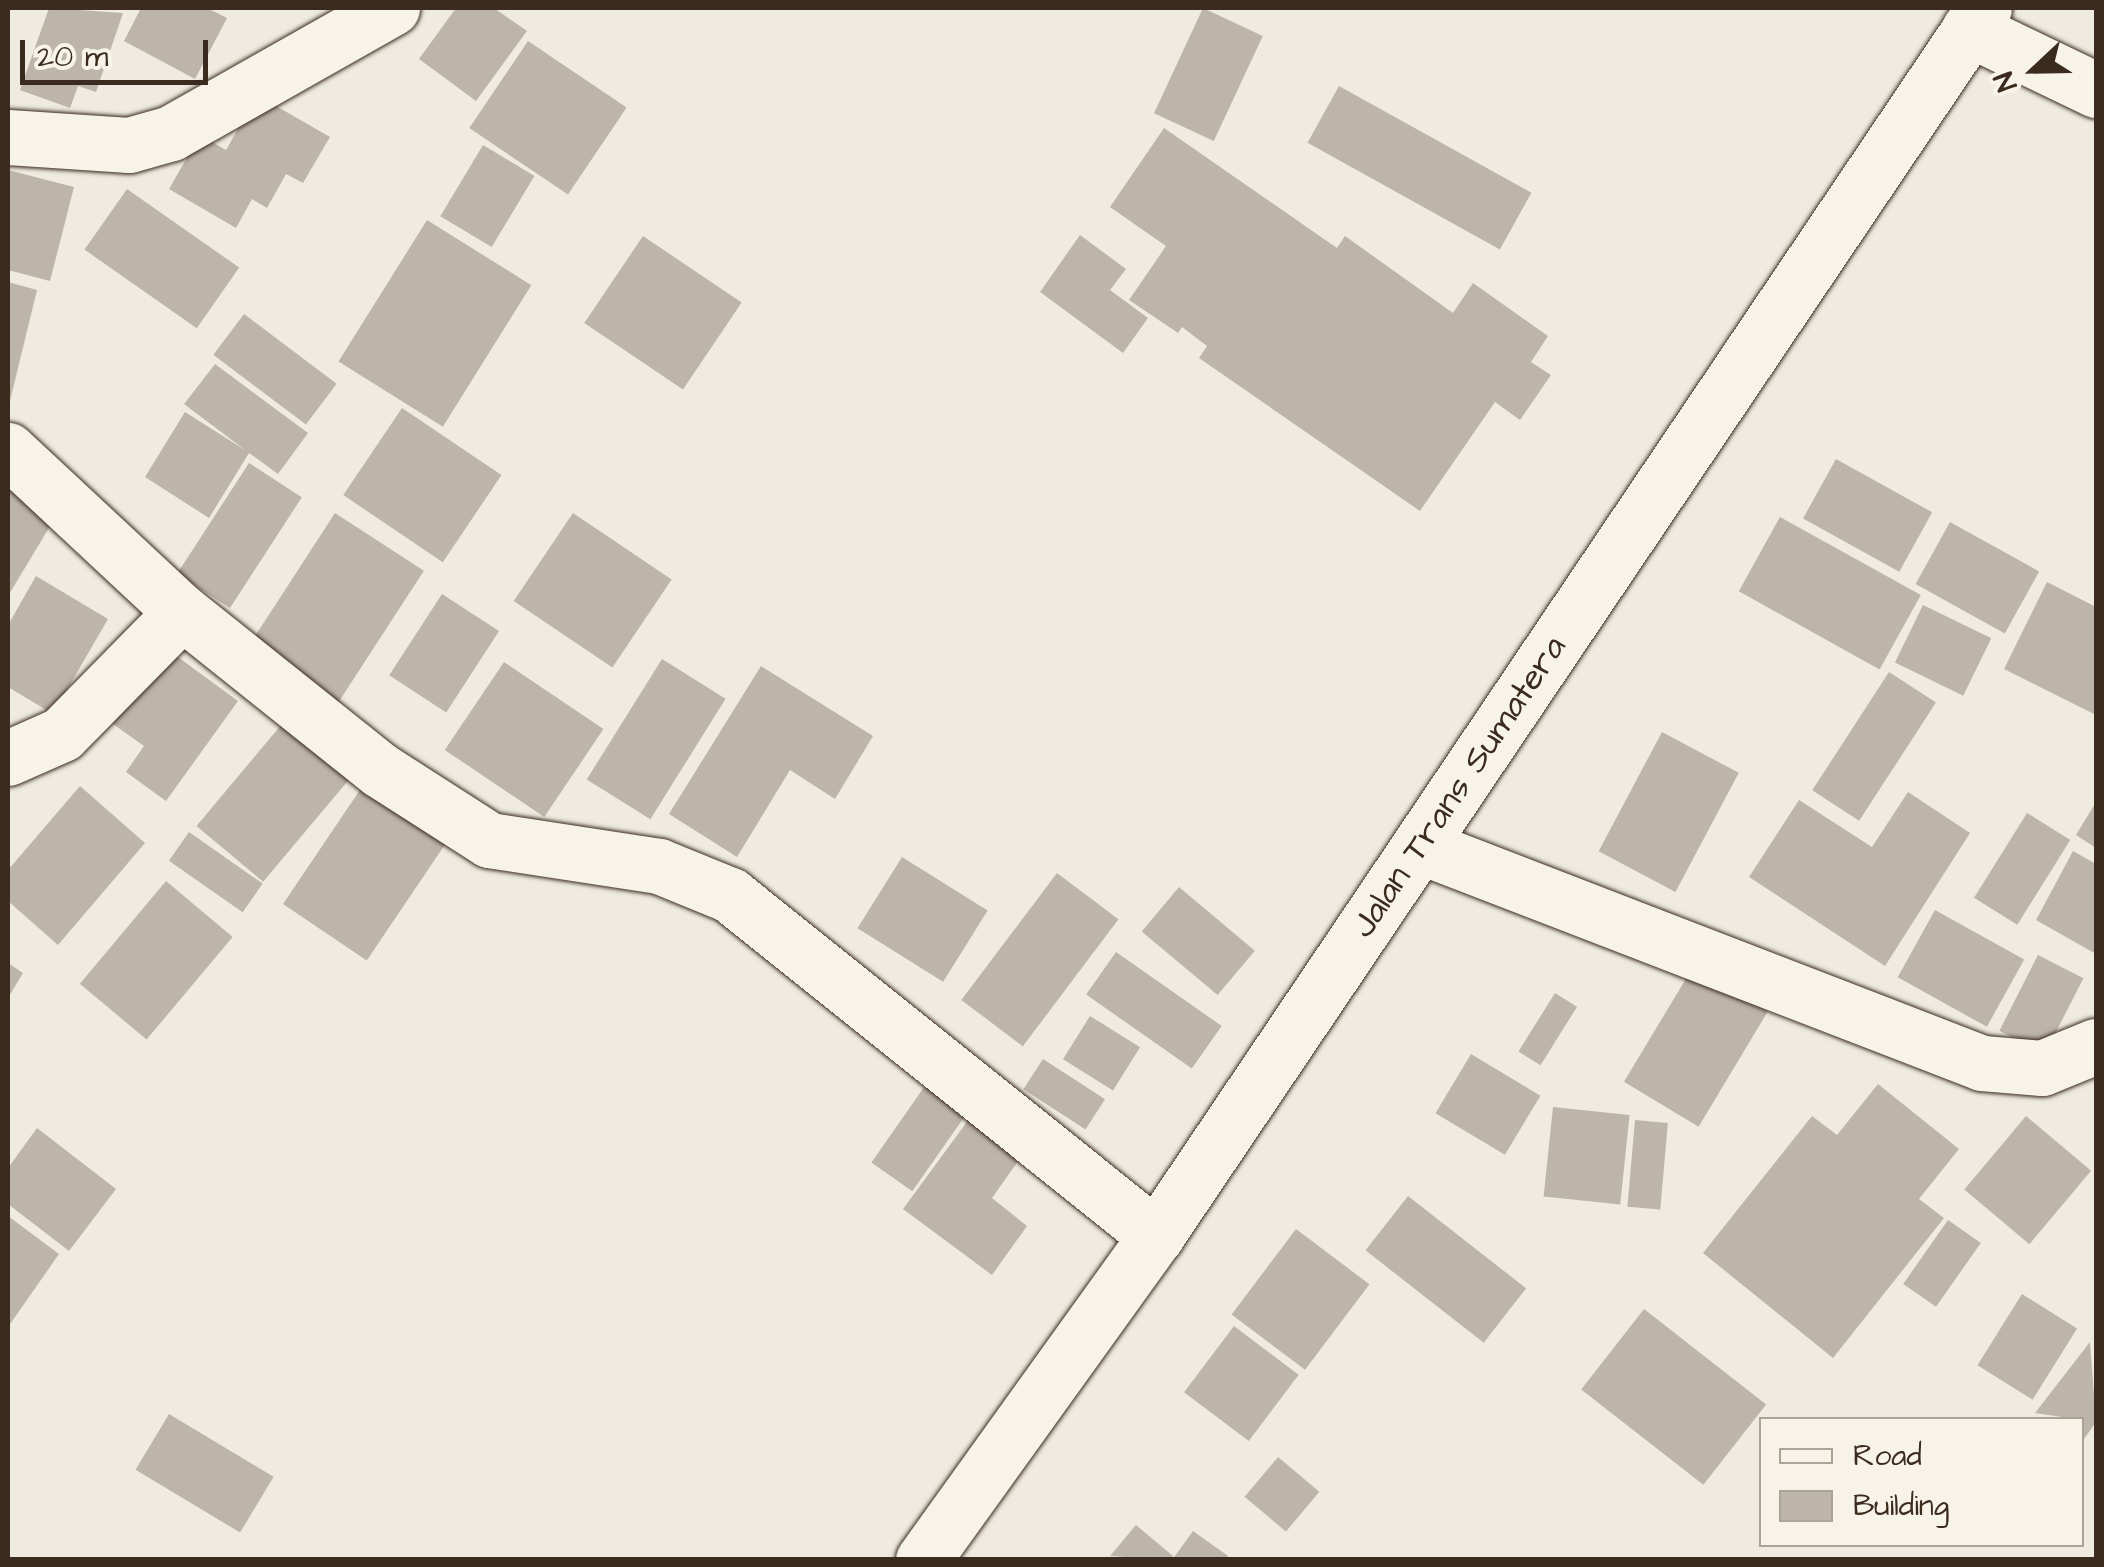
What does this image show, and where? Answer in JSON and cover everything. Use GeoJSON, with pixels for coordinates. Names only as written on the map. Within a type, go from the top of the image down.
{"type":"FeatureCollection","features":[{"type":"Feature","properties":{"kind":"main road"},"geometry":{"type":"LineString","coordinates":[[8,137],[129,145],[171,133],[392,8]]}},
{"type":"Feature","properties":{"kind":"main road"},"geometry":{"type":"LineString","coordinates":[[1976,18],[2096,90]]}},
{"type":"Feature","properties":{"kind":"main road","name":"Jalan Trans Sumatera"},"geometry":{"type":"LineString","coordinates":[[923,1560],[1156,1236],[1976,18]]}},
{"type":"Feature","properties":{"kind":"main road"},"geometry":{"type":"LineString","coordinates":[[8,450],[182,612],[380,770],[489,840],[659,866],[730,895],[1156,1236]]}},
{"type":"Feature","properties":{"kind":"main road"},"geometry":{"type":"LineString","coordinates":[[8,758],[62,734],[182,612]]}},
{"type":"Feature","properties":{"kind":"main road"},"geometry":{"type":"LineString","coordinates":[[1420,846],[1982,1063],[2025,1071],[2096,1046]]}},
{"type":"Feature","properties":{"kind":"building"},"geometry":{"type":"Polygon","coordinates":[[[49,8],[123,13],[96,92],[78,86],[70,108],[20,90],[49,8]]]}},
{"type":"Feature","properties":{"kind":"building"},"geometry":{"type":"Polygon","coordinates":[[[141,8],[207,8],[227,18],[195,79],[124,41],[141,8]]]}},
{"type":"Feature","properties":{"kind":"building"},"geometry":{"type":"Polygon","coordinates":[[[456,8],[494,8],[527,31],[476,101],[419,59],[456,8]]]}},
{"type":"Feature","properties":{"kind":"building"},"geometry":{"type":"Polygon","coordinates":[[[1203,8],[1263,36],[1214,141],[1154,113],[1203,8]]]}},
{"type":"Feature","properties":{"kind":"building"},"geometry":{"type":"Polygon","coordinates":[[[528,41],[627,108],[568,195],[469,128],[528,41]]]}},
{"type":"Feature","properties":{"kind":"building"},"geometry":{"type":"Polygon","coordinates":[[[1339,86],[1531,193],[1500,250],[1307,143],[1339,86]]]}},
{"type":"Feature","properties":{"kind":"building"},"geometry":{"type":"Polygon","coordinates":[[[257,95],[330,137],[303,183],[286,174],[267,208],[252,199],[236,228],[169,189],[200,135],[226,150],[257,95]]]}},
{"type":"Feature","properties":{"kind":"building"},"geometry":{"type":"Polygon","coordinates":[[[1164,128],[1337,248],[1345,236],[1453,313],[1473,283],[1548,336],[1531,362],[1551,375],[1520,420],[1495,402],[1420,511],[1199,358],[1207,346],[1182,327],[1178,333],[1129,300],[1166,246],[1110,207],[1164,128]]]}},
{"type":"Feature","properties":{"kind":"building"},"geometry":{"type":"Polygon","coordinates":[[[483,145],[534,176],[492,247],[440,216],[483,145]]]}},
{"type":"Feature","properties":{"kind":"building"},"geometry":{"type":"Polygon","coordinates":[[[8,170],[74,187],[50,281],[8,270],[8,170]]]}},
{"type":"Feature","properties":{"kind":"building"},"geometry":{"type":"Polygon","coordinates":[[[127,189],[239,268],[197,328],[85,250],[127,189]]]}},
{"type":"Feature","properties":{"kind":"building"},"geometry":{"type":"Polygon","coordinates":[[[427,220],[531,285],[443,427],[339,362],[427,220]]]}},
{"type":"Feature","properties":{"kind":"building"},"geometry":{"type":"Polygon","coordinates":[[[1080,235],[1126,269],[1110,290],[1148,318],[1123,353],[1040,292],[1080,235]]]}},
{"type":"Feature","properties":{"kind":"building"},"geometry":{"type":"Polygon","coordinates":[[[643,236],[742,303],[683,390],[584,323],[643,236]]]}},
{"type":"Feature","properties":{"kind":"building"},"geometry":{"type":"Polygon","coordinates":[[[8,282],[37,290],[9,405],[8,405],[8,282]]]}},
{"type":"Feature","properties":{"kind":"building"},"geometry":{"type":"Polygon","coordinates":[[[244,314],[337,384],[306,425],[213,355],[244,314]]]}},
{"type":"Feature","properties":{"kind":"building"},"geometry":{"type":"Polygon","coordinates":[[[215,364],[308,433],[278,474],[249,453],[209,518],[145,477],[185,412],[245,450],[184,404],[215,364]]]}},
{"type":"Feature","properties":{"kind":"building"},"geometry":{"type":"Polygon","coordinates":[[[402,408],[501,475],[443,562],[343,495],[402,408]]]}},
{"type":"Feature","properties":{"kind":"building"},"geometry":{"type":"Polygon","coordinates":[[[1836,459],[1932,512],[1899,572],[1803,518],[1836,459]]]}},
{"type":"Feature","properties":{"kind":"building"},"geometry":{"type":"Polygon","coordinates":[[[249,463],[302,497],[230,608],[177,574],[249,463]]]}},
{"type":"Feature","properties":{"kind":"building"},"geometry":{"type":"Polygon","coordinates":[[[8,467],[64,503],[8,596],[8,467]]]}},
{"type":"Feature","properties":{"kind":"building"},"geometry":{"type":"Polygon","coordinates":[[[335,513],[424,571],[333,711],[244,653],[335,513]]]}},
{"type":"Feature","properties":{"kind":"building"},"geometry":{"type":"Polygon","coordinates":[[[573,513],[672,580],[612,667],[514,601],[573,513]]]}},
{"type":"Feature","properties":{"kind":"building"},"geometry":{"type":"Polygon","coordinates":[[[1780,517],[1921,595],[1880,669],[1739,591],[1780,517]]]}},
{"type":"Feature","properties":{"kind":"building"},"geometry":{"type":"Polygon","coordinates":[[[1950,522],[2039,571],[2005,634],[1916,584],[1950,522]]]}},
{"type":"Feature","properties":{"kind":"building"},"geometry":{"type":"Polygon","coordinates":[[[36,576],[108,619],[53,714],[8,687],[8,625],[36,576]]]}},
{"type":"Feature","properties":{"kind":"building"},"geometry":{"type":"Polygon","coordinates":[[[2047,582],[2096,607],[2096,715],[2004,669],[2047,582]]]}},
{"type":"Feature","properties":{"kind":"building"},"geometry":{"type":"Polygon","coordinates":[[[442,594],[499,631],[446,712],[389,675],[442,594]]]}},
{"type":"Feature","properties":{"kind":"building"},"geometry":{"type":"Polygon","coordinates":[[[1923,605],[1991,638],[1963,696],[1895,663],[1923,605]]]}},
{"type":"Feature","properties":{"kind":"building"},"geometry":{"type":"Polygon","coordinates":[[[167,649],[238,701],[166,801],[126,772],[144,746],[113,724],[167,649]]]}},
{"type":"Feature","properties":{"kind":"building"},"geometry":{"type":"Polygon","coordinates":[[[662,659],[726,699],[650,819],[587,779],[662,659]]]}},
{"type":"Feature","properties":{"kind":"building"},"geometry":{"type":"Polygon","coordinates":[[[504,662],[603,729],[544,817],[445,750],[504,662]]]}},
{"type":"Feature","properties":{"kind":"building"},"geometry":{"type":"Polygon","coordinates":[[[761,666],[873,736],[835,799],[790,770],[737,857],[669,814],[761,666]]]}},
{"type":"Feature","properties":{"kind":"building"},"geometry":{"type":"Polygon","coordinates":[[[1889,672],[1936,702],[1859,821],[1812,790],[1889,672]]]}},
{"type":"Feature","properties":{"kind":"building"},"geometry":{"type":"Polygon","coordinates":[[[282,724],[349,780],[263,882],[197,826],[282,724]]]}},
{"type":"Feature","properties":{"kind":"building"},"geometry":{"type":"Polygon","coordinates":[[[1662,732],[1739,773],[1675,892],[1599,851],[1662,732]]]}},
{"type":"Feature","properties":{"kind":"building"},"geometry":{"type":"Polygon","coordinates":[[[368,778],[452,834],[367,960],[283,904],[368,778]]]}},
{"type":"Feature","properties":{"kind":"building"},"geometry":{"type":"Polygon","coordinates":[[[80,786],[145,843],[58,945],[8,901],[8,870],[80,786]]]}},
{"type":"Feature","properties":{"kind":"building"},"geometry":{"type":"Polygon","coordinates":[[[1908,792],[1970,833],[1885,966],[1749,877],[1799,800],[1872,847],[1908,792]]]}},
{"type":"Feature","properties":{"kind":"building"},"geometry":{"type":"Polygon","coordinates":[[[2096,802],[2096,848],[2076,835],[2096,802]]]}},
{"type":"Feature","properties":{"kind":"building"},"geometry":{"type":"Polygon","coordinates":[[[2027,813],[2070,840],[2017,925],[1974,898],[2027,813]]]}},
{"type":"Feature","properties":{"kind":"building"},"geometry":{"type":"Polygon","coordinates":[[[189,832],[263,884],[243,912],[169,861],[189,832]]]}},
{"type":"Feature","properties":{"kind":"building"},"geometry":{"type":"Polygon","coordinates":[[[2073,851],[2096,864],[2096,954],[2036,920],[2073,851]]]}},
{"type":"Feature","properties":{"kind":"building"},"geometry":{"type":"Polygon","coordinates":[[[902,857],[988,911],[943,982],[857,928],[902,857]]]}},
{"type":"Feature","properties":{"kind":"building"},"geometry":{"type":"Polygon","coordinates":[[[1057,873],[1118,919],[1023,1046],[961,1000],[1057,873]]]}},
{"type":"Feature","properties":{"kind":"building"},"geometry":{"type":"Polygon","coordinates":[[[166,881],[233,937],[147,1040],[80,984],[166,881]]]}},
{"type":"Feature","properties":{"kind":"building"},"geometry":{"type":"Polygon","coordinates":[[[1179,887],[1255,951],[1218,995],[1142,931],[1179,887]]]}},
{"type":"Feature","properties":{"kind":"building"},"geometry":{"type":"Polygon","coordinates":[[[1935,910],[2024,959],[1987,1027],[1898,977],[1935,910]]]}},
{"type":"Feature","properties":{"kind":"building"},"geometry":{"type":"Polygon","coordinates":[[[1116,952],[1222,1026],[1192,1069],[1086,995],[1116,952]]]}},
{"type":"Feature","properties":{"kind":"building"},"geometry":{"type":"Polygon","coordinates":[[[2038,955],[2083,978],[2045,1054],[1999,1031],[2038,955]]]}},
{"type":"Feature","properties":{"kind":"building"},"geometry":{"type":"Polygon","coordinates":[[[8,963],[23,973],[8,998],[8,963]]]}},
{"type":"Feature","properties":{"kind":"building"},"geometry":{"type":"Polygon","coordinates":[[[1693,967],[1768,1012],[1699,1127],[1624,1082],[1693,967]]]}},
{"type":"Feature","properties":{"kind":"building"},"geometry":{"type":"Polygon","coordinates":[[[1555,993],[1577,1007],[1540,1065],[1518,1052],[1555,993]]]}},
{"type":"Feature","properties":{"kind":"building"},"geometry":{"type":"Polygon","coordinates":[[[1090,1016],[1140,1047],[1113,1091],[1063,1059],[1090,1016]]]}},
{"type":"Feature","properties":{"kind":"building"},"geometry":{"type":"Polygon","coordinates":[[[1471,1054],[1540,1096],[1505,1155],[1435,1113],[1471,1054]]]}},
{"type":"Feature","properties":{"kind":"building"},"geometry":{"type":"Polygon","coordinates":[[[1043,1059],[1105,1099],[1085,1129],[1023,1089],[1043,1059]]]}},
{"type":"Feature","properties":{"kind":"building"},"geometry":{"type":"Polygon","coordinates":[[[927,1083],[968,1112],[912,1191],[871,1162],[927,1083]]]}},
{"type":"Feature","properties":{"kind":"building"},"geometry":{"type":"Polygon","coordinates":[[[1878,1084],[1959,1149],[1919,1199],[1944,1218],[1833,1358],[1703,1253],[1812,1116],[1837,1135],[1878,1084]]]}},
{"type":"Feature","properties":{"kind":"building"},"geometry":{"type":"Polygon","coordinates":[[[1553,1107],[1630,1115],[1620,1205],[1544,1197],[1553,1107]]]}},
{"type":"Feature","properties":{"kind":"building"},"geometry":{"type":"Polygon","coordinates":[[[2026,1116],[2091,1171],[2029,1244],[1964,1190],[2026,1116]]]}},
{"type":"Feature","properties":{"kind":"building"},"geometry":{"type":"Polygon","coordinates":[[[969,1119],[1021,1157],[992,1198],[1027,1226],[992,1275],[903,1209],[969,1119]]]}},
{"type":"Feature","properties":{"kind":"building"},"geometry":{"type":"Polygon","coordinates":[[[1635,1120],[1668,1123],[1660,1210],[1627,1207],[1635,1120]]]}},
{"type":"Feature","properties":{"kind":"building"},"geometry":{"type":"Polygon","coordinates":[[[37,1128],[116,1189],[69,1251],[8,1204],[8,1168],[37,1128]]]}},
{"type":"Feature","properties":{"kind":"building"},"geometry":{"type":"Polygon","coordinates":[[[1408,1196],[1526,1288],[1484,1343],[1366,1250],[1408,1196]]]}},
{"type":"Feature","properties":{"kind":"building"},"geometry":{"type":"Polygon","coordinates":[[[8,1216],[59,1254],[8,1327],[8,1216]]]}},
{"type":"Feature","properties":{"kind":"building"},"geometry":{"type":"Polygon","coordinates":[[[1948,1220],[1981,1243],[1936,1307],[1903,1284],[1948,1220]]]}},
{"type":"Feature","properties":{"kind":"building"},"geometry":{"type":"Polygon","coordinates":[[[1296,1229],[1369,1284],[1305,1370],[1232,1314],[1296,1229]]]}},
{"type":"Feature","properties":{"kind":"building"},"geometry":{"type":"Polygon","coordinates":[[[2022,1294],[2077,1328],[2033,1400],[1977,1365],[2022,1294]]]}},
{"type":"Feature","properties":{"kind":"building"},"geometry":{"type":"Polygon","coordinates":[[[1644,1309],[1766,1404],[1703,1485],[1581,1389],[1644,1309]]]}},
{"type":"Feature","properties":{"kind":"building"},"geometry":{"type":"Polygon","coordinates":[[[1234,1326],[1299,1375],[1249,1441],[1184,1392],[1234,1326]]]}},
{"type":"Feature","properties":{"kind":"building"},"geometry":{"type":"Polygon","coordinates":[[[2090,1342],[2096,1422],[2084,1439],[2084,1417],[2035,1413],[2090,1342]]]}},
{"type":"Feature","properties":{"kind":"building"},"geometry":{"type":"Polygon","coordinates":[[[169,1414],[274,1477],[240,1533],[136,1470],[169,1414]]]}},
{"type":"Feature","properties":{"kind":"building"},"geometry":{"type":"Polygon","coordinates":[[[1278,1457],[1319,1492],[1286,1532],[1245,1497],[1278,1457]]]}},
{"type":"Feature","properties":{"kind":"building"},"geometry":{"type":"Polygon","coordinates":[[[1136,1525],[1173,1556],[1170,1560],[1110,1556],[1136,1525]]]}},
{"type":"Feature","properties":{"kind":"building"},"geometry":{"type":"Polygon","coordinates":[[[1193,1531],[1228,1556],[1226,1560],[1172,1560],[1193,1531]]]}}]}
